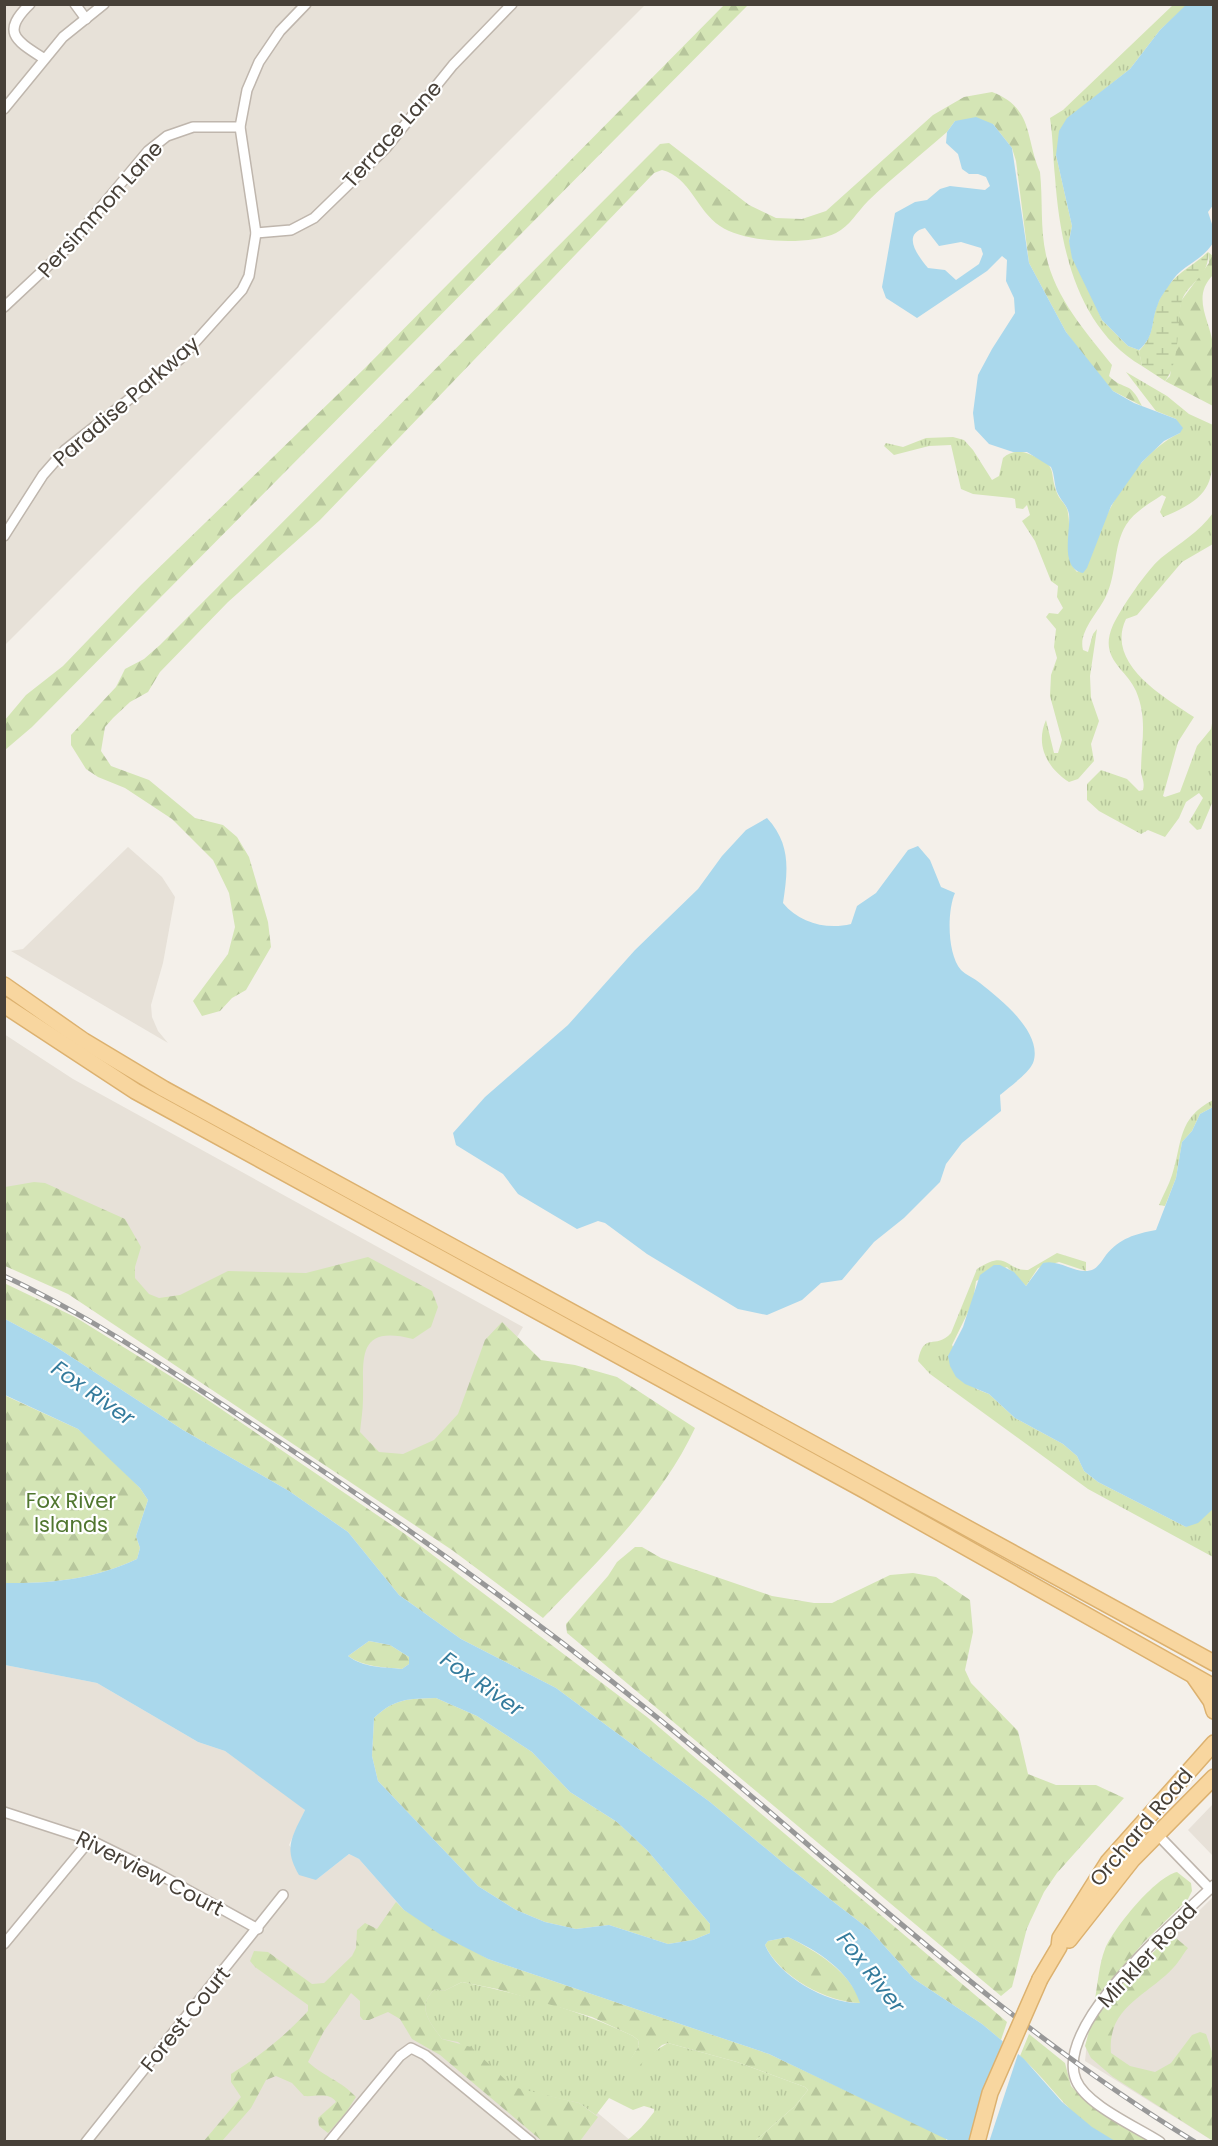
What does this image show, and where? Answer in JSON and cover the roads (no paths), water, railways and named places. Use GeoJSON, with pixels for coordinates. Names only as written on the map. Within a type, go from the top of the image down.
{"type":"FeatureCollection","features":[{"type":"Feature","properties":{"kind":"main road"},"geometry":{"type":"LineString","coordinates":[[4,985],[84,1041],[164,1089],[1214,1663]]}},
{"type":"Feature","properties":{"kind":"main road"},"geometry":{"type":"LineString","coordinates":[[4,1005],[85,1061],[146,1097],[864,1490],[1214,1687]]}},
{"type":"Feature","properties":{"kind":"main road"},"geometry":{"type":"LineString","coordinates":[[1193,1676],[1214,1711]]}},
{"type":"Feature","properties":{"kind":"main road","name":"Orchard Road"},"geometry":{"type":"LineString","coordinates":[[977,2142],[990,2093],[1040,1979],[1059,1947],[1060,1938],[1107,1862],[1213,1742]]}},
{"type":"Feature","properties":{"kind":"main road","name":"Orchard Road"},"geometry":{"type":"LineString","coordinates":[[1059,1947],[1067,1942],[1112,1883],[1214,1777]]}},
{"type":"Feature","properties":{"kind":"street"},"geometry":{"type":"LineString","coordinates":[[30,4],[14,19],[13,29],[18,40],[43,58]]}},
{"type":"Feature","properties":{"kind":"street"},"geometry":{"type":"LineString","coordinates":[[75,4],[86,19]]}},
{"type":"Feature","properties":{"kind":"street"},"geometry":{"type":"LineString","coordinates":[[4,109],[43,58],[63,37],[104,4]]}},
{"type":"Feature","properties":{"kind":"street","name":"Paradise Parkway"},"geometry":{"type":"LineString","coordinates":[[4,536],[43,475],[65,450],[180,359],[242,290],[249,276],[256,233],[240,127],[247,90],[259,62],[280,31],[306,4]]}},
{"type":"Feature","properties":{"kind":"street","name":"Terrace Lane"},"geometry":{"type":"LineString","coordinates":[[256,233],[291,230],[314,218],[386,148],[462,55],[512,4]]}},
{"type":"Feature","properties":{"kind":"street","name":"Persimmon Lane"},"geometry":{"type":"LineString","coordinates":[[4,307],[66,249],[148,151],[161,141],[193,127],[240,127]]}},
{"type":"Feature","properties":{"kind":"street","name":"Riverview Court"},"geometry":{"type":"LineString","coordinates":[[4,1812],[90,1840],[258,1929]]}},
{"type":"Feature","properties":{"kind":"street"},"geometry":{"type":"LineString","coordinates":[[1157,1834],[1212,1887]]}},
{"type":"Feature","properties":{"kind":"street"},"geometry":{"type":"LineString","coordinates":[[4,1944],[90,1840]]}},
{"type":"Feature","properties":{"kind":"street","name":"Minkler Road"},"geometry":{"type":"LineString","coordinates":[[1160,2142],[1088,2096],[1076,2080],[1074,2062],[1081,2031],[1109,1991],[1156,1939],[1212,1887]]}},
{"type":"Feature","properties":{"kind":"street","name":"Forest Court"},"geometry":{"type":"LineString","coordinates":[[86,2142],[283,1895]]}},
{"type":"Feature","properties":{"kind":"street"},"geometry":{"type":"LineString","coordinates":[[329,2142],[400,2056],[411,2048],[425,2055],[531,2142]]}},
{"type":"Feature","properties":{"kind":"water"},"geometry":{"type":"Polygon","coordinates":[[[1187,4],[1213,5],[1214,204],[1208,212],[1213,227],[1213,243],[1203,255],[1180,272],[1165,291],[1160,299],[1148,339],[1139,350],[1128,346],[1102,320],[1072,258],[1069,241],[1072,226],[1056,155],[1059,131],[1067,118],[1130,69],[1160,30],[1187,4]]]}},
{"type":"Feature","properties":{"kind":"water"},"geometry":{"type":"Polygon","coordinates":[[[976,117],[993,124],[1012,148],[1029,263],[1066,332],[1113,391],[1134,403],[1176,419],[1183,428],[1180,433],[1164,441],[1142,462],[1111,506],[1083,573],[1071,564],[1068,548],[1069,514],[1057,491],[1051,467],[1027,452],[1013,452],[989,444],[975,429],[973,413],[978,375],[1015,313],[1014,298],[1006,281],[1007,260],[1002,256],[987,271],[917,318],[886,298],[882,287],[895,213],[915,202],[927,200],[940,189],[950,186],[985,190],[990,186],[986,177],[969,174],[962,169],[958,154],[946,143],[947,132],[955,121],[976,117]],[[925,228],[914,235],[916,252],[928,268],[945,270],[956,280],[979,264],[983,254],[981,248],[961,242],[939,246],[925,228]]]}},
{"type":"Feature","properties":{"kind":"water"},"geometry":{"type":"Polygon","coordinates":[[[767,818],[780,838],[786,858],[783,903],[797,916],[823,925],[851,924],[857,906],[876,893],[908,850],[918,846],[930,860],[941,887],[955,893],[952,901],[950,932],[956,963],[963,972],[978,981],[1018,1018],[1032,1040],[1035,1052],[1031,1067],[1000,1095],[1001,1111],[962,1143],[946,1164],[940,1182],[904,1218],[874,1242],[842,1280],[821,1283],[802,1300],[767,1315],[738,1309],[647,1254],[605,1223],[598,1221],[577,1229],[518,1194],[503,1174],[456,1145],[453,1133],[485,1097],[568,1025],[635,950],[698,889],[722,856],[746,830],[767,818]]]}},
{"type":"Feature","properties":{"kind":"water"},"geometry":{"type":"Polygon","coordinates":[[[1213,1107],[1213,1509],[1198,1523],[1186,1527],[1098,1482],[1084,1471],[1077,1456],[1063,1444],[1015,1418],[989,1394],[965,1384],[956,1377],[948,1356],[963,1327],[980,1275],[994,1265],[1000,1265],[1014,1272],[1026,1286],[1043,1263],[1056,1263],[1088,1271],[1096,1268],[1111,1249],[1122,1241],[1156,1230],[1176,1178],[1182,1142],[1192,1131],[1200,1114],[1213,1107]]]}},
{"type":"Feature","properties":{"kind":"water","name":"Fox River"},"geometry":{"type":"Polygon","coordinates":[[[5,1319],[50,1343],[183,1430],[289,1491],[348,1532],[399,1595],[461,1639],[556,1688],[710,1802],[787,1866],[870,1930],[914,1979],[982,2024],[1024,2059],[1062,2102],[1092,2127],[1115,2141],[950,2141],[769,2054],[488,1959],[441,1935],[404,1910],[359,1859],[349,1854],[316,1880],[299,1875],[290,1850],[293,1835],[305,1810],[225,1751],[198,1742],[97,1683],[5,1665],[5,1583],[39,1582],[89,1576],[137,1559],[140,1548],[136,1536],[148,1500],[140,1488],[78,1429],[5,1395],[5,1319]],[[369,1641],[348,1656],[367,1665],[381,1667],[402,1669],[409,1664],[409,1657],[390,1645],[369,1641]],[[436,1698],[410,1699],[395,1703],[374,1718],[372,1756],[378,1781],[478,1886],[516,1910],[545,1922],[576,1929],[609,1925],[668,1944],[693,1940],[710,1933],[710,1924],[647,1850],[617,1822],[570,1792],[532,1752],[477,1716],[436,1698]],[[788,1937],[768,1941],[765,1945],[771,1956],[792,1977],[805,1986],[833,1999],[860,2003],[855,1991],[840,1971],[821,1955],[788,1937]]]}},
{"type":"Feature","properties":{"kind":"railway"},"geometry":{"type":"LineString","coordinates":[[4,1276],[100,1327],[161,1365],[311,1463],[487,1586],[656,1717],[1006,2010],[1067,2056],[1195,2142]]}},
{"type":"Feature","properties":{"kind":"park label","name":"Fox River Islands"},"geometry":{"type":"Point","coordinates":[71,1512]}}]}
